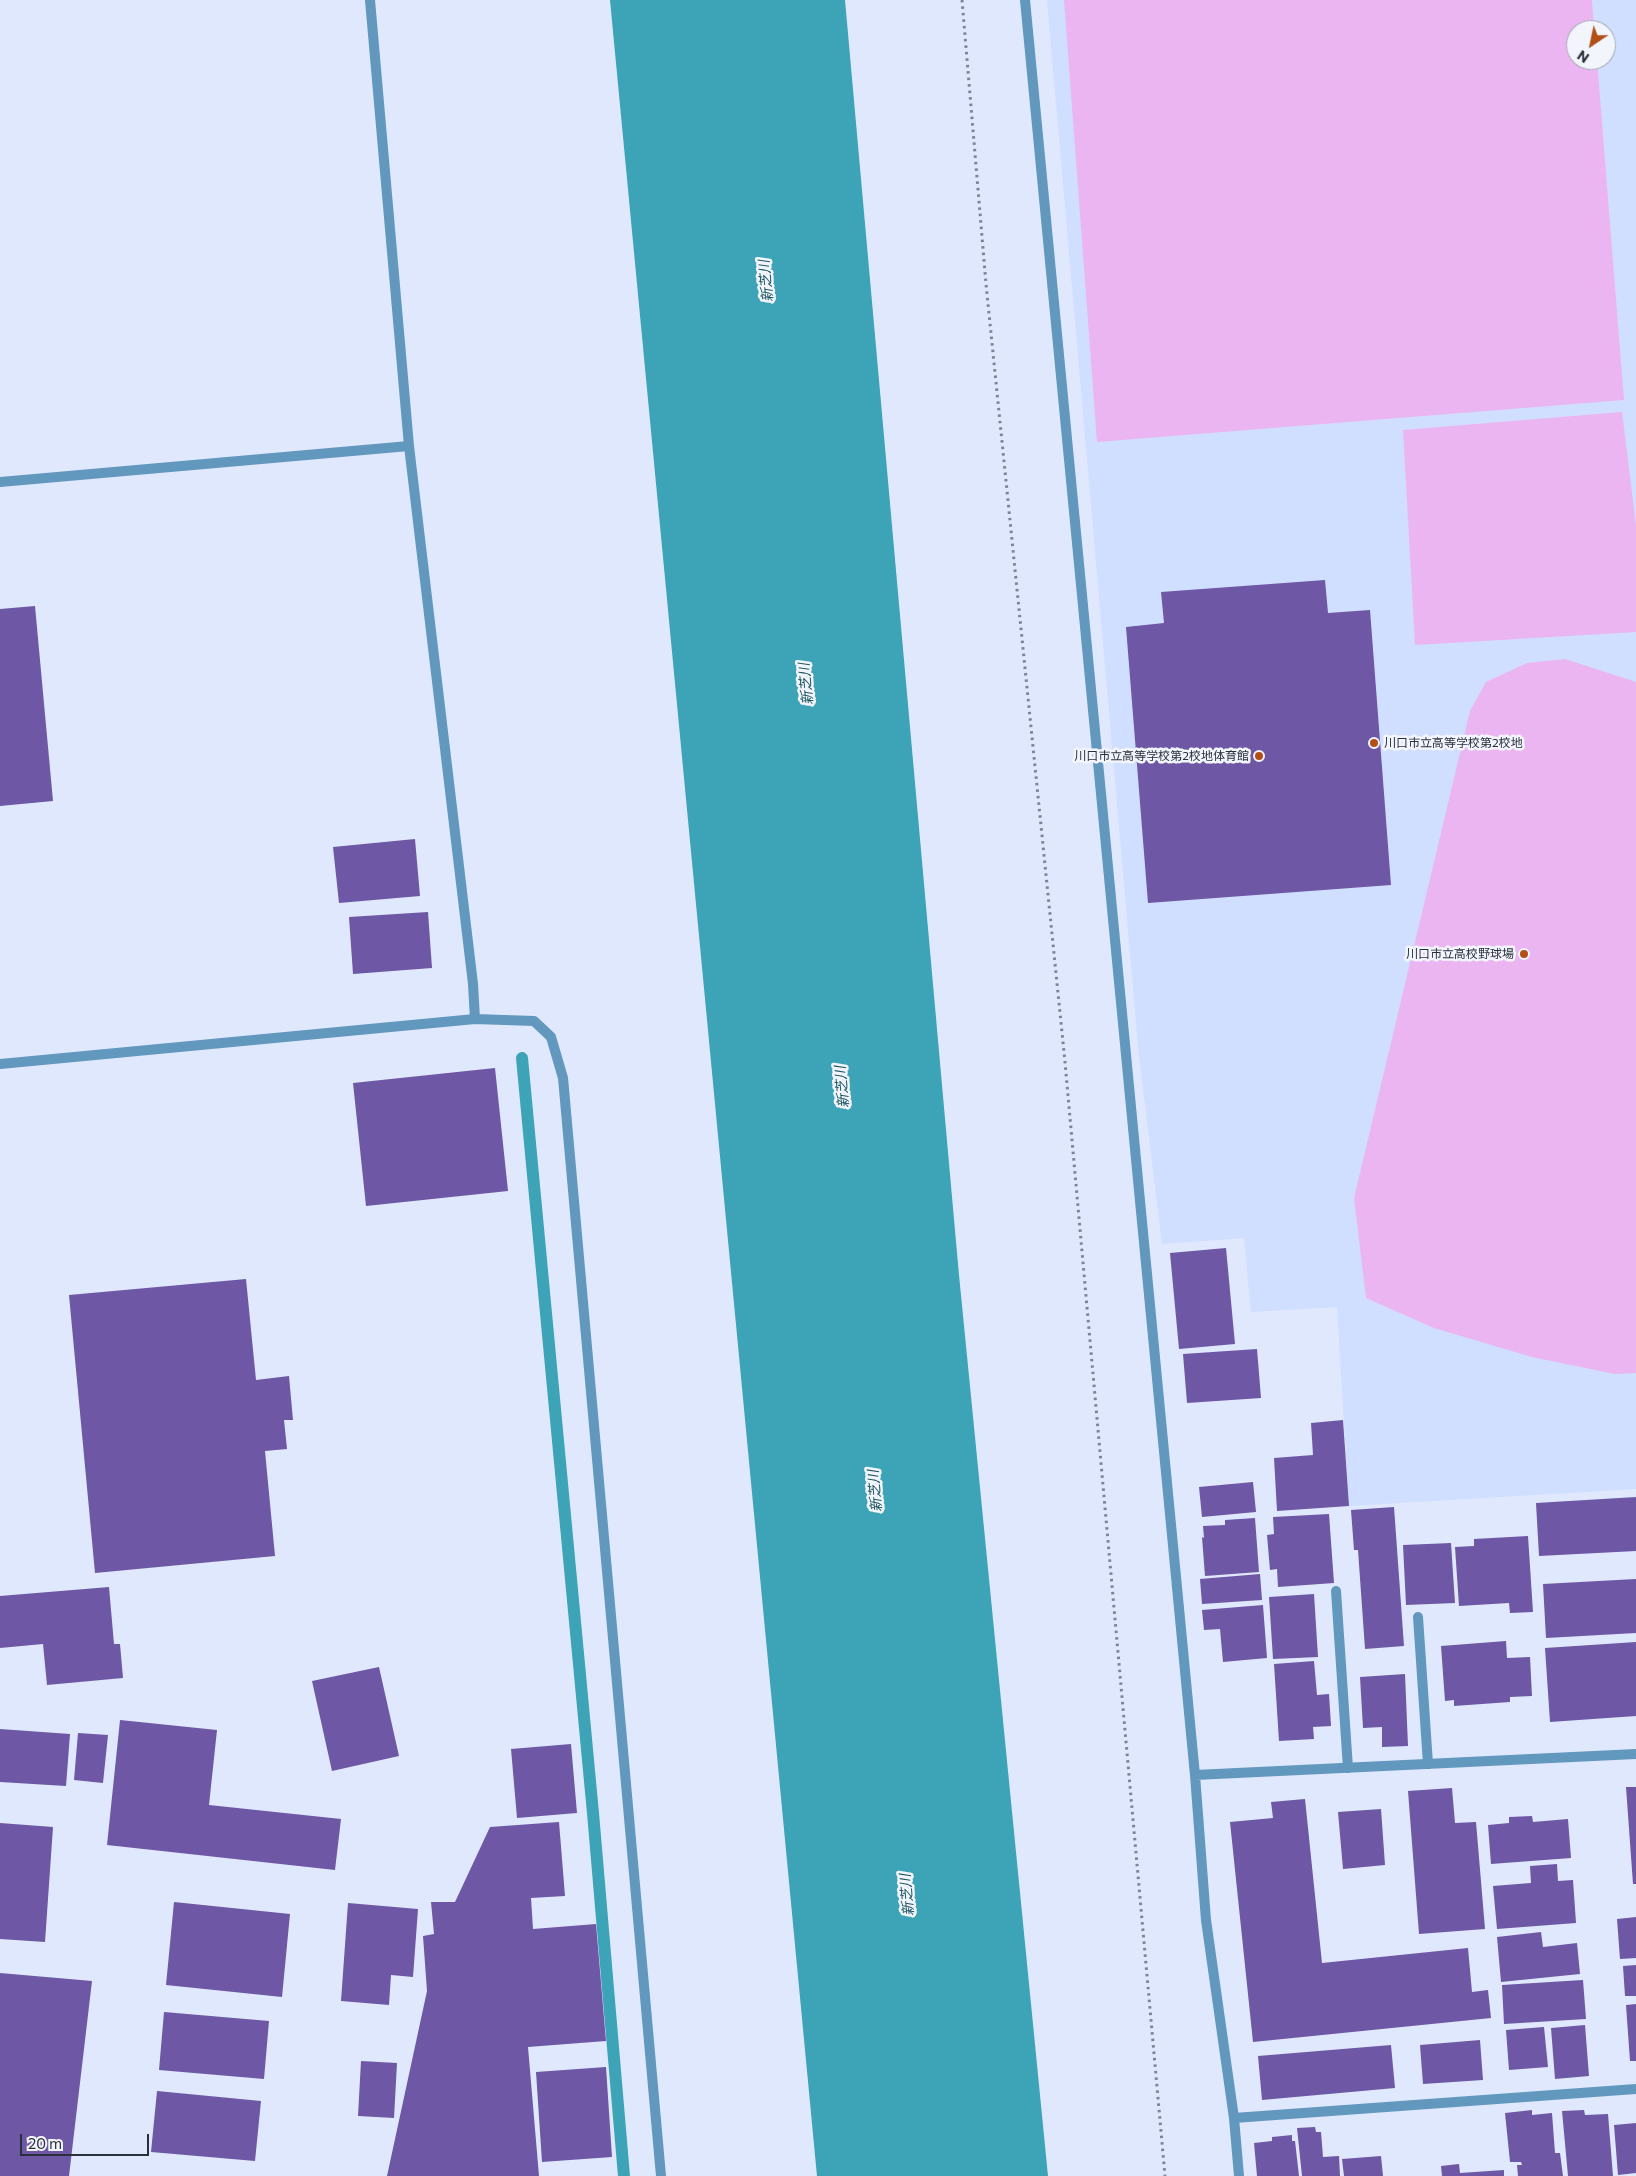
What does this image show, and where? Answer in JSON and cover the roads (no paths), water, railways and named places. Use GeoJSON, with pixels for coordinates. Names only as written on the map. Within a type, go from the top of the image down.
{"type":"FeatureCollection","features":[{"type":"Feature","properties":{"kind":"street"},"geometry":{"type":"LineString","coordinates":[[370,0],[409,446],[473,984],[475,1020]]}},
{"type":"Feature","properties":{"kind":"street"},"geometry":{"type":"LineString","coordinates":[[1025,0],[1195,1775],[1206,1920],[1234,2118],[1239,2176]]}},
{"type":"Feature","properties":{"kind":"street"},"geometry":{"type":"LineString","coordinates":[[0,482],[409,446]]}},
{"type":"Feature","properties":{"kind":"street"},"geometry":{"type":"LineString","coordinates":[[0,1064],[475,1020],[534,1021],[551,1037],[563,1078],[661,2176]]}},
{"type":"Feature","properties":{"kind":"street"},"geometry":{"type":"LineString","coordinates":[[1336,1591],[1348,1768]]}},
{"type":"Feature","properties":{"kind":"street"},"geometry":{"type":"LineString","coordinates":[[1418,1617],[1428,1764]]}},
{"type":"Feature","properties":{"kind":"street"},"geometry":{"type":"LineString","coordinates":[[1195,1775],[1636,1754]]}},
{"type":"Feature","properties":{"kind":"street"},"geometry":{"type":"LineString","coordinates":[[1234,2118],[1636,2089]]}},
{"type":"Feature","properties":{"kind":"water","name":"新芝川"},"geometry":{"type":"Polygon","coordinates":[[[610,0],[845,0],[959,1275],[1048,2176],[817,2176],[610,0]]]}},
{"type":"Feature","properties":{"kind":"waterway"},"geometry":{"type":"LineString","coordinates":[[522,1058],[593,1813],[624,2176]]}},
{"type":"Feature","properties":{"kind":"place","name":"川口市立高等学校第2校地"},"geometry":{"type":"Point","coordinates":[1374,743]}},
{"type":"Feature","properties":{"kind":"place","name":"川口市立高等学校第2校地体育館"},"geometry":{"type":"Point","coordinates":[1259,756]}},
{"type":"Feature","properties":{"kind":"place","name":"川口市立高校野球場"},"geometry":{"type":"Point","coordinates":[1524,954]}}]}
